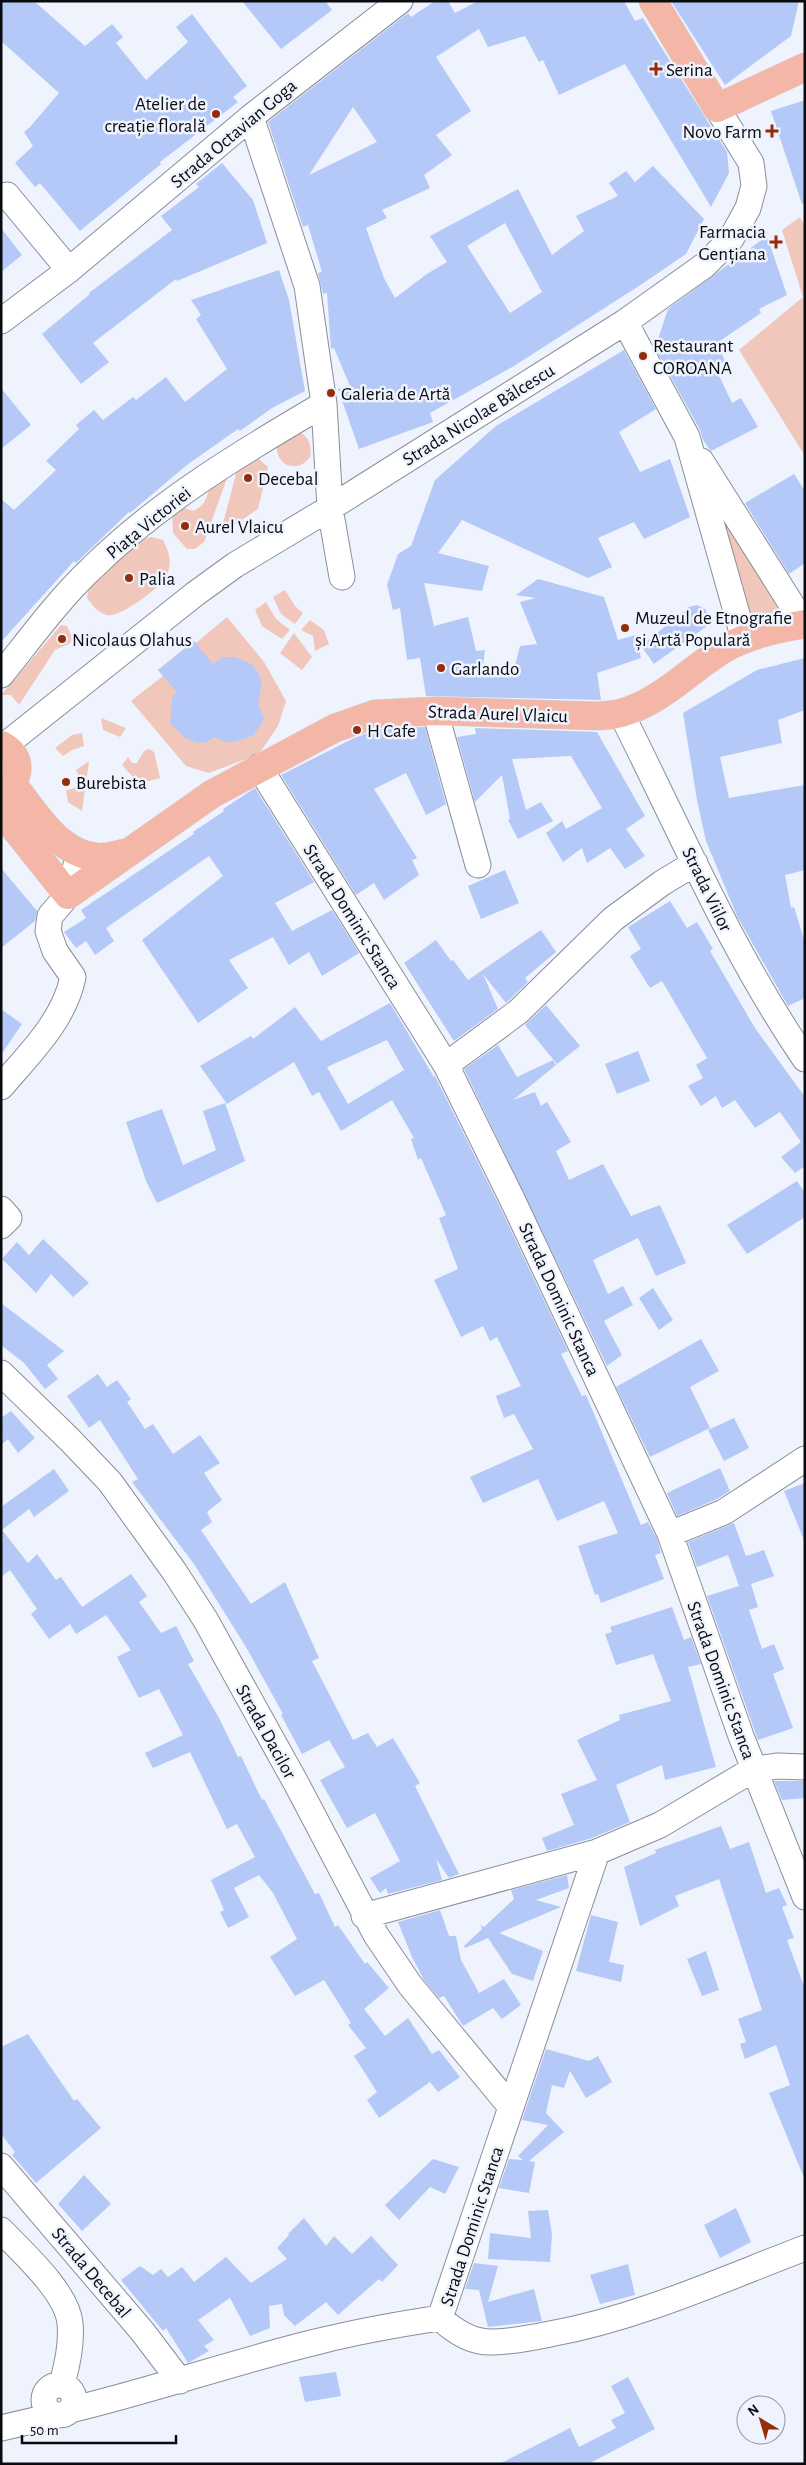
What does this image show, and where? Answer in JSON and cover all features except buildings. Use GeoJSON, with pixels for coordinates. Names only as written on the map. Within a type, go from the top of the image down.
{"type":"FeatureCollection","features":[{"type":"Feature","properties":{"kind":"main road","name":"Strada Nicolae Bălcescu"},"geometry":{"type":"LineString","coordinates":[[653,1],[717,108]]}},
{"type":"Feature","properties":{"kind":"main road"},"geometry":{"type":"LineString","coordinates":[[717,108],[805,67]]}},
{"type":"Feature","properties":{"kind":"main road"},"geometry":{"type":"LineString","coordinates":[[621,713],[659,693],[722,650],[744,639],[765,632],[804,624]]}},
{"type":"Feature","properties":{"kind":"main road","name":"Strada Aurel Vlaicu"},"geometry":{"type":"LineString","coordinates":[[260,767],[335,728],[375,714],[435,711],[599,716],[621,713]]}},
{"type":"Feature","properties":{"kind":"main road"},"geometry":{"type":"LineString","coordinates":[[2,746],[13,753],[18,763],[18,774],[7,789],[61,843],[79,854],[99,858],[124,853]]}},
{"type":"Feature","properties":{"kind":"main road"},"geometry":{"type":"LineString","coordinates":[[1,811],[68,895],[124,853],[212,794],[260,767]]}},
{"type":"Feature","properties":{"kind":"street","name":"Strada Octavian Goga"},"geometry":{"type":"LineString","coordinates":[[1,321],[69,270],[251,117],[400,1]]}},
{"type":"Feature","properties":{"kind":"street","name":"Strada Nicolae Bălcescu"},"geometry":{"type":"LineString","coordinates":[[2,746],[195,594],[272,541],[330,508],[625,322],[706,265],[731,238],[748,208],[754,186],[751,163],[717,108]]}},
{"type":"Feature","properties":{"kind":"street"},"geometry":{"type":"LineString","coordinates":[[251,117],[307,286],[324,404],[330,508],[342,577]]}},
{"type":"Feature","properties":{"kind":"street"},"geometry":{"type":"LineString","coordinates":[[7,196],[69,270]]}},
{"type":"Feature","properties":{"kind":"street"},"geometry":{"type":"LineString","coordinates":[[625,322],[687,437],[804,624]]}},
{"type":"Feature","properties":{"kind":"street","name":"Piața Victoriei"},"geometry":{"type":"LineString","coordinates":[[1,675],[50,614],[91,568],[153,514],[239,453],[324,404]]}},
{"type":"Feature","properties":{"kind":"street"},"geometry":{"type":"LineString","coordinates":[[687,437],[744,639]]}},
{"type":"Feature","properties":{"kind":"street"},"geometry":{"type":"LineString","coordinates":[[435,711],[478,865]]}},
{"type":"Feature","properties":{"kind":"street","name":"Strada Viilor"},"geometry":{"type":"LineString","coordinates":[[621,713],[757,986],[805,1059]]}},
{"type":"Feature","properties":{"kind":"street","name":"Strada Dominic Stanca"},"geometry":{"type":"LineString","coordinates":[[260,767],[446,1065],[577,1334],[670,1534],[754,1769],[805,1897]]}},
{"type":"Feature","properties":{"kind":"street"},"geometry":{"type":"LineString","coordinates":[[1,1088],[58,1018],[69,996],[73,977],[56,951],[48,931],[50,916],[68,895],[79,854]]}},
{"type":"Feature","properties":{"kind":"street"},"geometry":{"type":"LineString","coordinates":[[446,1065],[518,1012],[613,919],[662,882],[695,863]]}},
{"type":"Feature","properties":{"kind":"street"},"geometry":{"type":"LineString","coordinates":[[1,1209],[9,1218],[1,1226]]}},
{"type":"Feature","properties":{"kind":"street","name":"Strada Dacilor"},"geometry":{"type":"LineString","coordinates":[[1,1373],[110,1482],[174,1571],[205,1619],[292,1774],[364,1916],[410,1985],[510,2106]]}},
{"type":"Feature","properties":{"kind":"street"},"geometry":{"type":"LineString","coordinates":[[670,1534],[724,1512],[805,1459]]}},
{"type":"Feature","properties":{"kind":"street","name":"Strada Dominic Stanca"},"geometry":{"type":"LineString","coordinates":[[364,1916],[597,1852],[660,1825],[754,1769],[778,1766],[805,1767]]}},
{"type":"Feature","properties":{"kind":"street","name":"Strada Dominic Stanca"},"geometry":{"type":"LineString","coordinates":[[597,1852],[440,2318],[453,2330],[466,2337],[489,2342],[568,2331],[631,2315],[805,2248]]}},
{"type":"Feature","properties":{"kind":"street","name":"Strada Decebal"},"geometry":{"type":"LineString","coordinates":[[1,2166],[142,2330],[180,2381]]}},
{"type":"Feature","properties":{"kind":"street","name":"Strada Decebal"},"geometry":{"type":"LineString","coordinates":[[1,2230],[43,2273],[60,2297],[70,2322],[69,2357],[62,2384],[69,2388],[74,2396],[64,2413]]}},
{"type":"Feature","properties":{"kind":"street"},"geometry":{"type":"LineString","coordinates":[[1,2428],[64,2413],[320,2341],[393,2325],[440,2318]]}},
{"type":"Feature","properties":{"kind":"shaded area"},"geometry":{"type":"Polygon","coordinates":[[[800,217],[805,226],[805,456],[739,350],[803,297],[782,230],[800,217]]]}},
{"type":"Feature","properties":{"kind":"shaded area"},"geometry":{"type":"Polygon","coordinates":[[[300,432],[309,442],[311,449],[310,457],[300,465],[294,466],[283,463],[277,452],[277,445],[300,432]]]}},
{"type":"Feature","properties":{"kind":"shaded area"},"geometry":{"type":"Polygon","coordinates":[[[258,454],[260,460],[268,467],[258,509],[220,535],[238,466],[258,454]]]}},
{"type":"Feature","properties":{"kind":"shaded area"},"geometry":{"type":"Polygon","coordinates":[[[230,470],[204,542],[195,549],[187,549],[173,533],[172,514],[182,508],[192,511],[198,509],[205,501],[213,483],[219,476],[230,470]]]}},
{"type":"Feature","properties":{"kind":"shaded area"},"geometry":{"type":"Polygon","coordinates":[[[724,508],[779,605],[779,610],[771,614],[763,615],[746,612],[717,510],[724,508]]]}},
{"type":"Feature","properties":{"kind":"shaded area"},"geometry":{"type":"Polygon","coordinates":[[[151,537],[163,540],[168,553],[170,562],[166,576],[156,588],[121,612],[107,615],[98,610],[87,598],[89,585],[140,541],[151,537]]]}},
{"type":"Feature","properties":{"kind":"shaded area"},"geometry":{"type":"Polygon","coordinates":[[[285,590],[295,606],[303,613],[295,624],[281,614],[273,597],[285,590]]]}},
{"type":"Feature","properties":{"kind":"shaded area"},"geometry":{"type":"Polygon","coordinates":[[[266,602],[276,619],[290,630],[282,639],[262,626],[255,610],[266,602]]]}},
{"type":"Feature","properties":{"kind":"shaded area"},"geometry":{"type":"Polygon","coordinates":[[[227,617],[264,662],[286,701],[278,726],[259,754],[209,773],[186,766],[131,701],[163,676],[158,670],[194,641],[196,643],[227,617]]]}},
{"type":"Feature","properties":{"kind":"shaded area"},"geometry":{"type":"Polygon","coordinates":[[[310,620],[324,630],[329,644],[315,651],[313,636],[301,630],[310,620]]]}},
{"type":"Feature","properties":{"kind":"shaded area"},"geometry":{"type":"Polygon","coordinates":[[[61,625],[67,626],[73,639],[69,644],[55,650],[19,705],[11,695],[1,695],[61,625]]]}},
{"type":"Feature","properties":{"kind":"shaded area"},"geometry":{"type":"Polygon","coordinates":[[[294,633],[312,657],[302,670],[280,653],[294,633]]]}},
{"type":"Feature","properties":{"kind":"shaded area"},"geometry":{"type":"Polygon","coordinates":[[[101,718],[126,728],[120,737],[103,730],[101,718]]]}},
{"type":"Feature","properties":{"kind":"shaded area"},"geometry":{"type":"Polygon","coordinates":[[[82,733],[84,746],[72,750],[63,756],[55,748],[72,735],[82,733]]]}},
{"type":"Feature","properties":{"kind":"shaded area"},"geometry":{"type":"Polygon","coordinates":[[[149,749],[154,752],[160,778],[134,785],[133,777],[122,765],[128,757],[132,763],[137,763],[144,751],[149,749]]]}},
{"type":"Feature","properties":{"kind":"shaded area"},"geometry":{"type":"Polygon","coordinates":[[[89,761],[82,811],[68,802],[66,790],[77,786],[80,779],[76,770],[89,761]]]}},
{"type":"Feature","properties":{"kind":"place","name":"Serina"},"geometry":{"type":"Point","coordinates":[656,69]}},
{"type":"Feature","properties":{"kind":"place","name":"Atelier de creație florală"},"geometry":{"type":"Point","coordinates":[216,114]}},
{"type":"Feature","properties":{"kind":"place","name":"Novo Farm"},"geometry":{"type":"Point","coordinates":[772,131]}},
{"type":"Feature","properties":{"kind":"place","name":"Farmacia Gențiana"},"geometry":{"type":"Point","coordinates":[776,242]}},
{"type":"Feature","properties":{"kind":"place","name":"Restaurant COROANA"},"geometry":{"type":"Point","coordinates":[643,356]}},
{"type":"Feature","properties":{"kind":"place","name":"Galeria de Artă"},"geometry":{"type":"Point","coordinates":[331,393]}},
{"type":"Feature","properties":{"kind":"place","name":"Decebal"},"geometry":{"type":"Point","coordinates":[248,478]}},
{"type":"Feature","properties":{"kind":"place","name":"Aurel Vlaicu"},"geometry":{"type":"Point","coordinates":[185,526]}},
{"type":"Feature","properties":{"kind":"place","name":"Palia"},"geometry":{"type":"Point","coordinates":[129,578]}},
{"type":"Feature","properties":{"kind":"place","name":"Muzeul de Etnografie și Artă Populară"},"geometry":{"type":"Point","coordinates":[625,628]}},
{"type":"Feature","properties":{"kind":"place","name":"Nicolaus Olahus"},"geometry":{"type":"Point","coordinates":[62,639]}},
{"type":"Feature","properties":{"kind":"place","name":"Garlando"},"geometry":{"type":"Point","coordinates":[441,668]}},
{"type":"Feature","properties":{"kind":"place","name":"H Cafe"},"geometry":{"type":"Point","coordinates":[357,730]}},
{"type":"Feature","properties":{"kind":"place","name":"Burebista"},"geometry":{"type":"Point","coordinates":[66,782]}}]}
